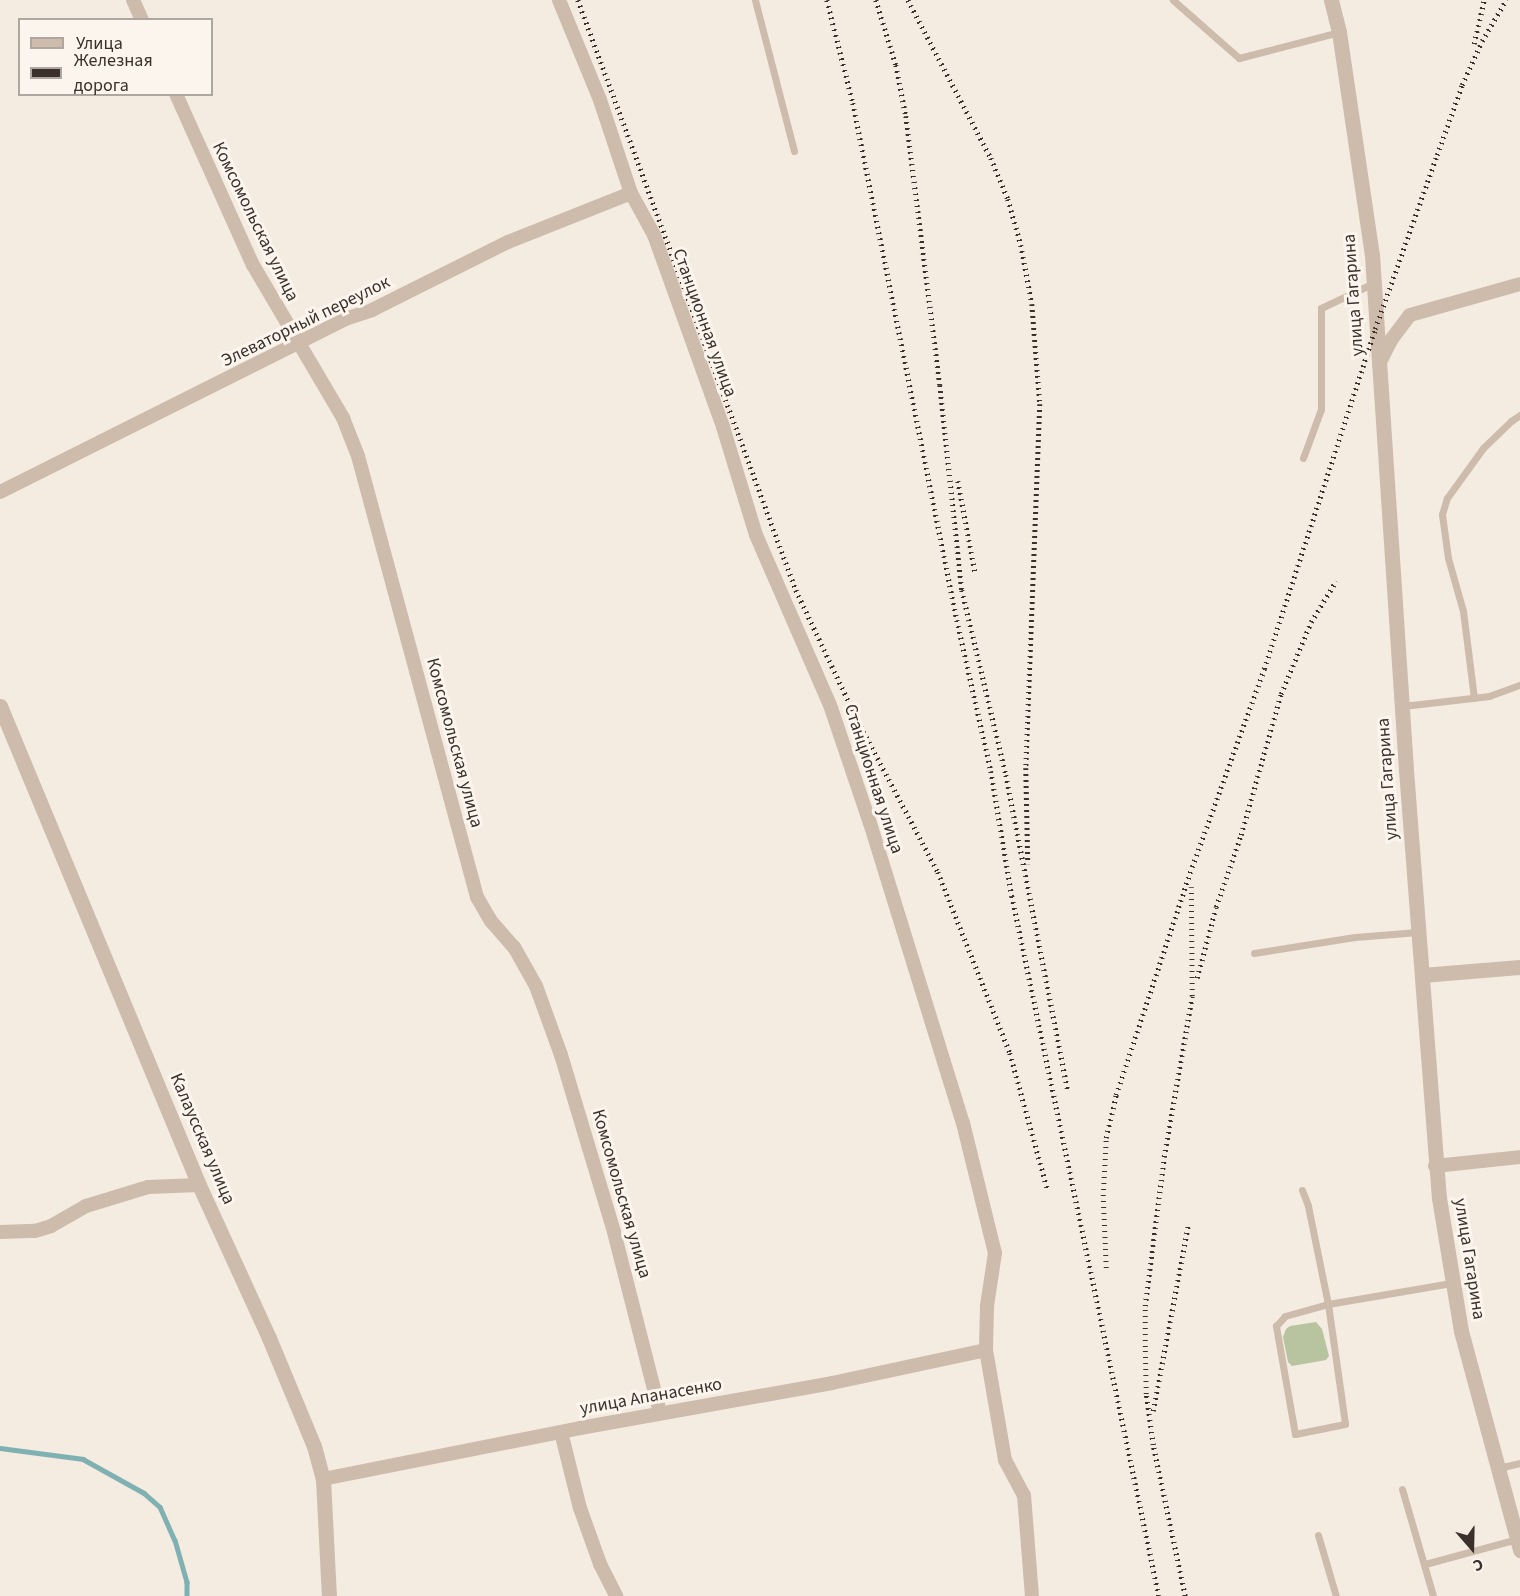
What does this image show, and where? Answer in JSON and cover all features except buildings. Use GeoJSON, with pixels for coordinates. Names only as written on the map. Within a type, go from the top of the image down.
{"type":"FeatureCollection","features":[{"type":"Feature","properties":{"kind":"street"},"geometry":{"type":"LineString","coordinates":[[134,0],[141,18]]}},
{"type":"Feature","properties":{"kind":"street","name":"Станционная улица"},"geometry":{"type":"LineString","coordinates":[[559,0],[600,100],[631,193],[654,235],[723,427],[756,535],[830,705],[870,823],[963,1123],[995,1253],[987,1306],[986,1350],[1005,1460],[1024,1496],[1032,1596]]}},
{"type":"Feature","properties":{"kind":"street","name":"улица Гагарина"},"geometry":{"type":"LineString","coordinates":[[1331,0],[1340,32],[1362,174],[1374,283],[1436,1166],[1451,1283],[1461,1331],[1518,1544]]}},
{"type":"Feature","properties":{"kind":"street","name":"Комсомольская улица"},"geometry":{"type":"LineString","coordinates":[[177,96],[253,265],[343,418],[358,456],[477,897],[491,921],[514,947],[536,986],[561,1055],[614,1232],[660,1413]]}},
{"type":"Feature","properties":{"kind":"street","name":"Элеваторный переулок"},"geometry":{"type":"LineString","coordinates":[[0,492],[345,318],[372,310],[508,242],[631,193]]}},
{"type":"Feature","properties":{"kind":"street"},"geometry":{"type":"LineString","coordinates":[[1379,364],[1391,340],[1410,315],[1520,284]]}},
{"type":"Feature","properties":{"kind":"street","name":"Калаусская улица"},"geometry":{"type":"LineString","coordinates":[[0,706],[199,1185],[269,1338],[314,1446],[323,1479],[329,1596]]}},
{"type":"Feature","properties":{"kind":"street"},"geometry":{"type":"LineString","coordinates":[[1422,975],[1520,967]]}},
{"type":"Feature","properties":{"kind":"street"},"geometry":{"type":"LineString","coordinates":[[1436,1166],[1520,1157]]}},
{"type":"Feature","properties":{"kind":"street"},"geometry":{"type":"LineString","coordinates":[[0,1232],[43,1228],[86,1206],[148,1187],[199,1185]]}},
{"type":"Feature","properties":{"kind":"street","name":"улица Апанасенко"},"geometry":{"type":"LineString","coordinates":[[323,1479],[660,1413],[832,1383],[986,1350]]}},
{"type":"Feature","properties":{"kind":"street"},"geometry":{"type":"LineString","coordinates":[[561,1432],[580,1508],[600,1564],[616,1596]]}},
{"type":"Feature","properties":{"kind":"lane"},"geometry":{"type":"LineString","coordinates":[[755,0],[794,151]]}},
{"type":"Feature","properties":{"kind":"lane"},"geometry":{"type":"LineString","coordinates":[[1173,0],[1239,58],[1340,32]]}},
{"type":"Feature","properties":{"kind":"lane"},"geometry":{"type":"LineString","coordinates":[[1303,458],[1321,409],[1321,308],[1374,283]]}},
{"type":"Feature","properties":{"kind":"lane"},"geometry":{"type":"LineString","coordinates":[[1474,698],[1462,611],[1448,558],[1442,514],[1447,498],[1483,448],[1520,415]]}},
{"type":"Feature","properties":{"kind":"lane"},"geometry":{"type":"LineString","coordinates":[[1403,706],[1489,696],[1520,685]]}},
{"type":"Feature","properties":{"kind":"lane"},"geometry":{"type":"LineString","coordinates":[[1254,953],[1355,937],[1418,932]]}},
{"type":"Feature","properties":{"kind":"lane"},"geometry":{"type":"LineString","coordinates":[[1302,1190],[1308,1206],[1328,1304],[1345,1424],[1295,1434],[1276,1326],[1285,1316],[1328,1304],[1451,1283]]}},
{"type":"Feature","properties":{"kind":"lane"},"geometry":{"type":"LineString","coordinates":[[1498,1468],[1520,1463]]}},
{"type":"Feature","properties":{"kind":"lane"},"geometry":{"type":"LineString","coordinates":[[1402,1489],[1433,1596]]}},
{"type":"Feature","properties":{"kind":"lane"},"geometry":{"type":"LineString","coordinates":[[1318,1535],[1336,1596]]}},
{"type":"Feature","properties":{"kind":"lane"},"geometry":{"type":"LineString","coordinates":[[1425,1564],[1518,1544]]}},
{"type":"Feature","properties":{"kind":"green space"},"geometry":{"type":"Polygon","coordinates":[[[1316,1322],[1322,1329],[1329,1356],[1326,1360],[1292,1366],[1288,1362],[1283,1337],[1286,1329],[1290,1326],[1316,1322]]]}},
{"type":"Feature","properties":{"kind":"waterway"},"geometry":{"type":"LineString","coordinates":[[0,1448],[83,1459],[144,1493],[160,1507],[175,1540],[187,1582],[187,1596]]}},
{"type":"Feature","properties":{"kind":"railway"},"geometry":{"type":"LineString","coordinates":[[578,0],[796,590],[858,721],[938,872],[1010,1053],[1048,1191]]}},
{"type":"Feature","properties":{"kind":"railway"},"geometry":{"type":"LineString","coordinates":[[827,0],[853,103],[957,620],[991,771],[1012,896],[1159,1596]]}},
{"type":"Feature","properties":{"kind":"railway"},"geometry":{"type":"LineString","coordinates":[[876,0],[896,65],[906,116],[940,385],[962,590],[1006,775],[1068,1092]]}},
{"type":"Feature","properties":{"kind":"railway"},"geometry":{"type":"LineString","coordinates":[[908,0],[991,158],[1008,199],[1021,245],[1032,304],[1040,404],[1026,768],[1028,864]]}},
{"type":"Feature","properties":{"kind":"railway"},"geometry":{"type":"LineString","coordinates":[[1474,44],[1484,0]]}},
{"type":"Feature","properties":{"kind":"railway"},"geometry":{"type":"LineString","coordinates":[[1106,1268],[1103,1196],[1106,1138],[1116,1095],[1192,867],[1264,669],[1375,329],[1462,85],[1482,41],[1506,0]]}},
{"type":"Feature","properties":{"kind":"railway"},"geometry":{"type":"LineString","coordinates":[[958,481],[975,572]]}},
{"type":"Feature","properties":{"kind":"railway"},"geometry":{"type":"LineString","coordinates":[[1197,978],[1216,907],[1241,835],[1281,694],[1311,622],[1336,581]]}},
{"type":"Feature","properties":{"kind":"railway"},"geometry":{"type":"LineString","coordinates":[[1185,1596],[1153,1445],[1146,1394],[1145,1306],[1164,1157],[1192,996],[1191,887]]}},
{"type":"Feature","properties":{"kind":"railway"},"geometry":{"type":"LineString","coordinates":[[1153,1411],[1188,1225]]}}]}
